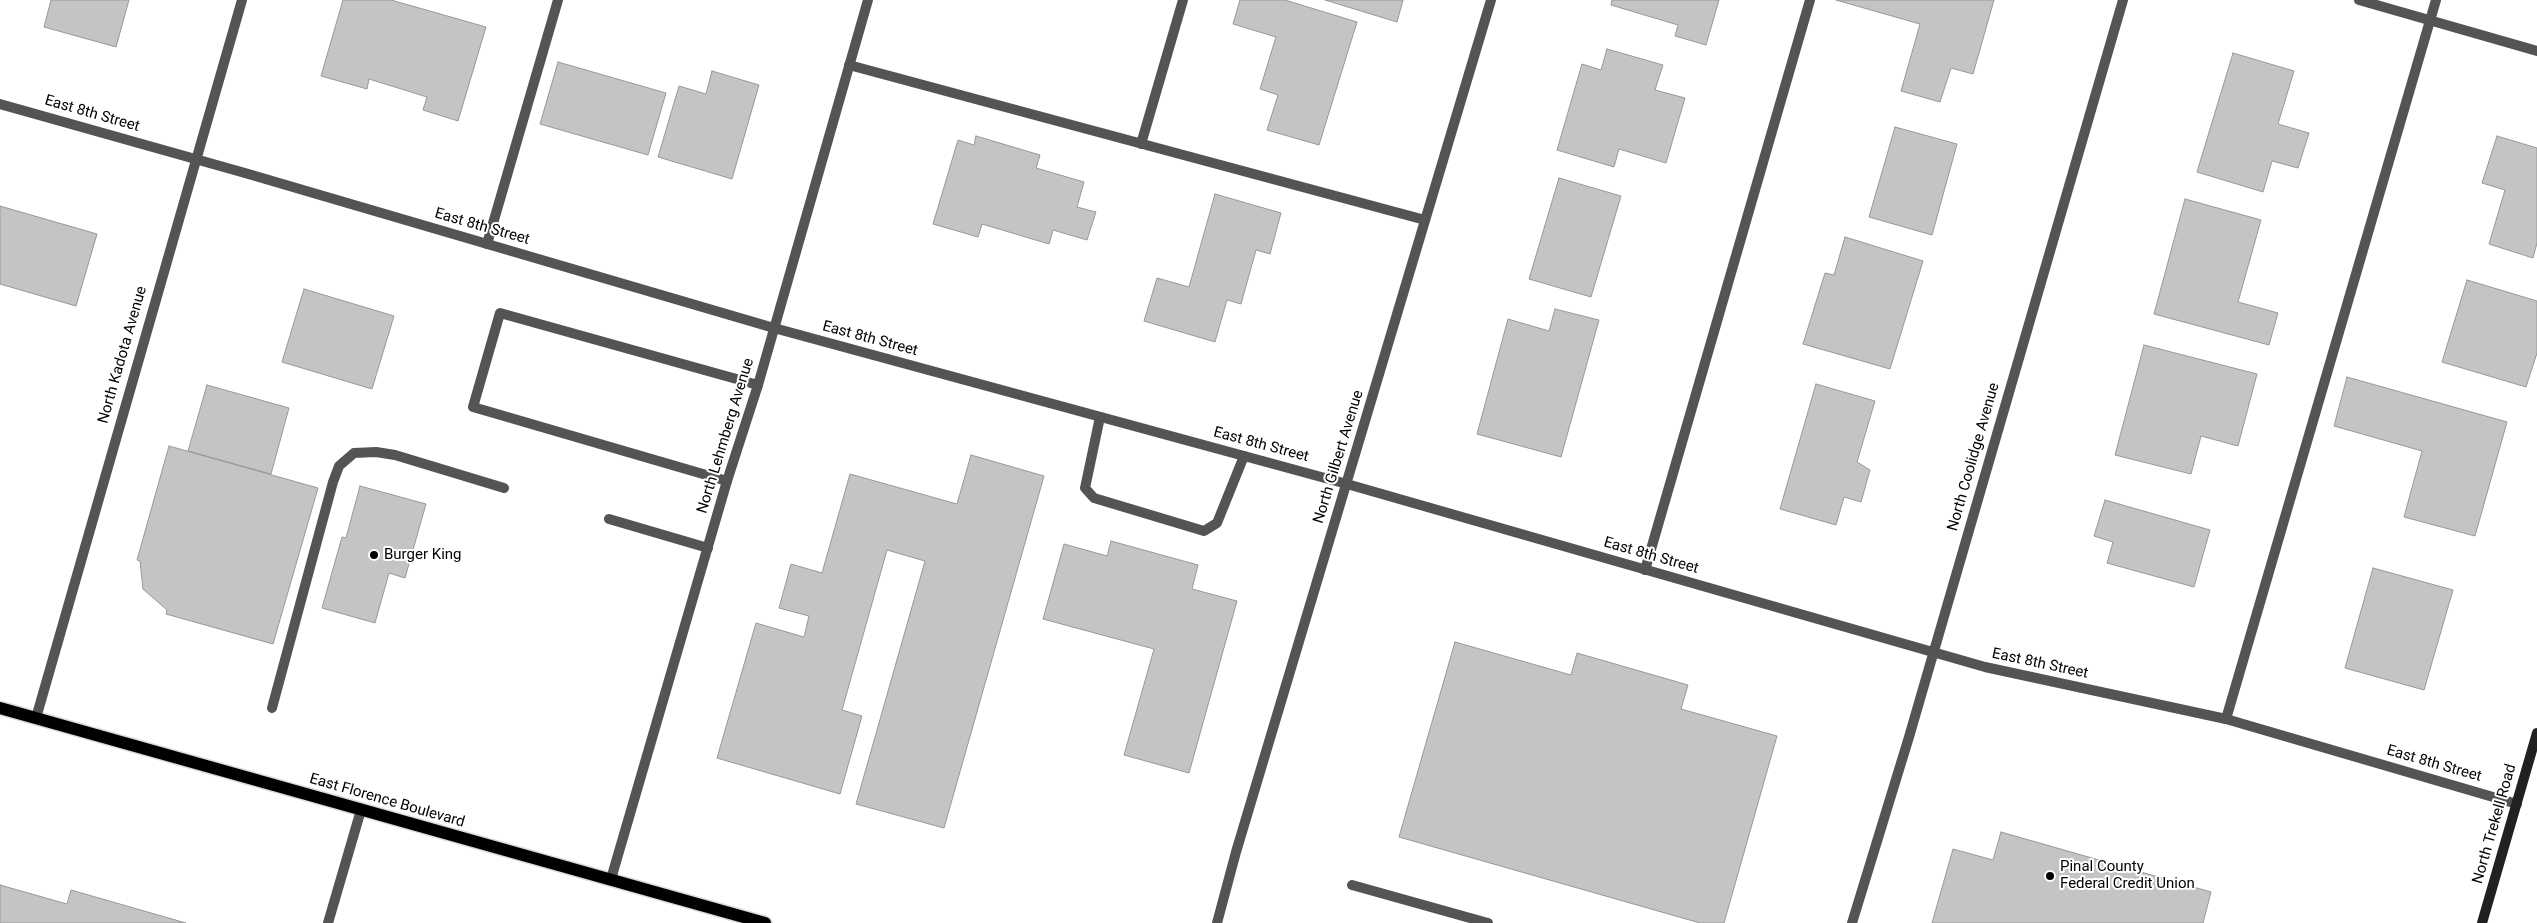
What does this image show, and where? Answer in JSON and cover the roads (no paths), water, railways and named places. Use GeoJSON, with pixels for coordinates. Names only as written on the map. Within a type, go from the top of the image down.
{"type":"FeatureCollection","features":[{"type":"Feature","properties":{"kind":"main road","name":"East Florence Boulevard"},"geometry":{"type":"LineString","coordinates":[[0,708],[765,923]]}},
{"type":"Feature","properties":{"kind":"main road","name":"North Trekell Road"},"geometry":{"type":"LineString","coordinates":[[2482,923],[2537,734]]}},
{"type":"Feature","properties":{"kind":"street","name":"North Kadota Avenue"},"geometry":{"type":"LineString","coordinates":[[36,718],[140,350],[242,0]]}},
{"type":"Feature","properties":{"kind":"street"},"geometry":{"type":"LineString","coordinates":[[488,244],[558,0]]}},
{"type":"Feature","properties":{"kind":"street","name":"North Lehmberg Avenue"},"geometry":{"type":"LineString","coordinates":[[611,880],[727,481],[758,386],[868,0]]}},
{"type":"Feature","properties":{"kind":"street"},"geometry":{"type":"LineString","coordinates":[[1141,144],[1182,0]]}},
{"type":"Feature","properties":{"kind":"street","name":"North Gilbert Avenue"},"geometry":{"type":"LineString","coordinates":[[1217,923],[1236,852],[1491,0]]}},
{"type":"Feature","properties":{"kind":"street"},"geometry":{"type":"LineString","coordinates":[[1645,570],[1810,0]]}},
{"type":"Feature","properties":{"kind":"street","name":"North Coolidge Avenue"},"geometry":{"type":"LineString","coordinates":[[1852,923],[2123,0]]}},
{"type":"Feature","properties":{"kind":"street"},"geometry":{"type":"LineString","coordinates":[[2359,0],[2537,51]]}},
{"type":"Feature","properties":{"kind":"street"},"geometry":{"type":"LineString","coordinates":[[2226,720],[2436,0]]}},
{"type":"Feature","properties":{"kind":"street"},"geometry":{"type":"LineString","coordinates":[[849,65],[1425,220]]}},
{"type":"Feature","properties":{"kind":"street","name":"East 8th Street"},"geometry":{"type":"LineString","coordinates":[[0,104],[196,159],[774,328],[1347,484],[1985,667],[2226,720],[2517,804]]}},
{"type":"Feature","properties":{"kind":"street"},"geometry":{"type":"LineString","coordinates":[[727,481],[473,407],[500,313],[758,386]]}},
{"type":"Feature","properties":{"kind":"street"},"geometry":{"type":"LineString","coordinates":[[1100,417],[1085,488],[1094,498],[1204,531],[1217,523],[1244,456]]}},
{"type":"Feature","properties":{"kind":"street"},"geometry":{"type":"LineString","coordinates":[[272,708],[333,482],[339,466],[354,453],[376,452],[504,488]]}},
{"type":"Feature","properties":{"kind":"street"},"geometry":{"type":"LineString","coordinates":[[609,519],[708,548]]}},
{"type":"Feature","properties":{"kind":"street"},"geometry":{"type":"LineString","coordinates":[[328,923],[361,810]]}},
{"type":"Feature","properties":{"kind":"street"},"geometry":{"type":"LineString","coordinates":[[1352,885],[1488,923]]}},
{"type":"Feature","properties":{"kind":"place","name":"Burger King"},"geometry":{"type":"Point","coordinates":[374,555]}},
{"type":"Feature","properties":{"kind":"place","name":"Pinal County Federal Credit Union"},"geometry":{"type":"Point","coordinates":[2050,876]}}]}
